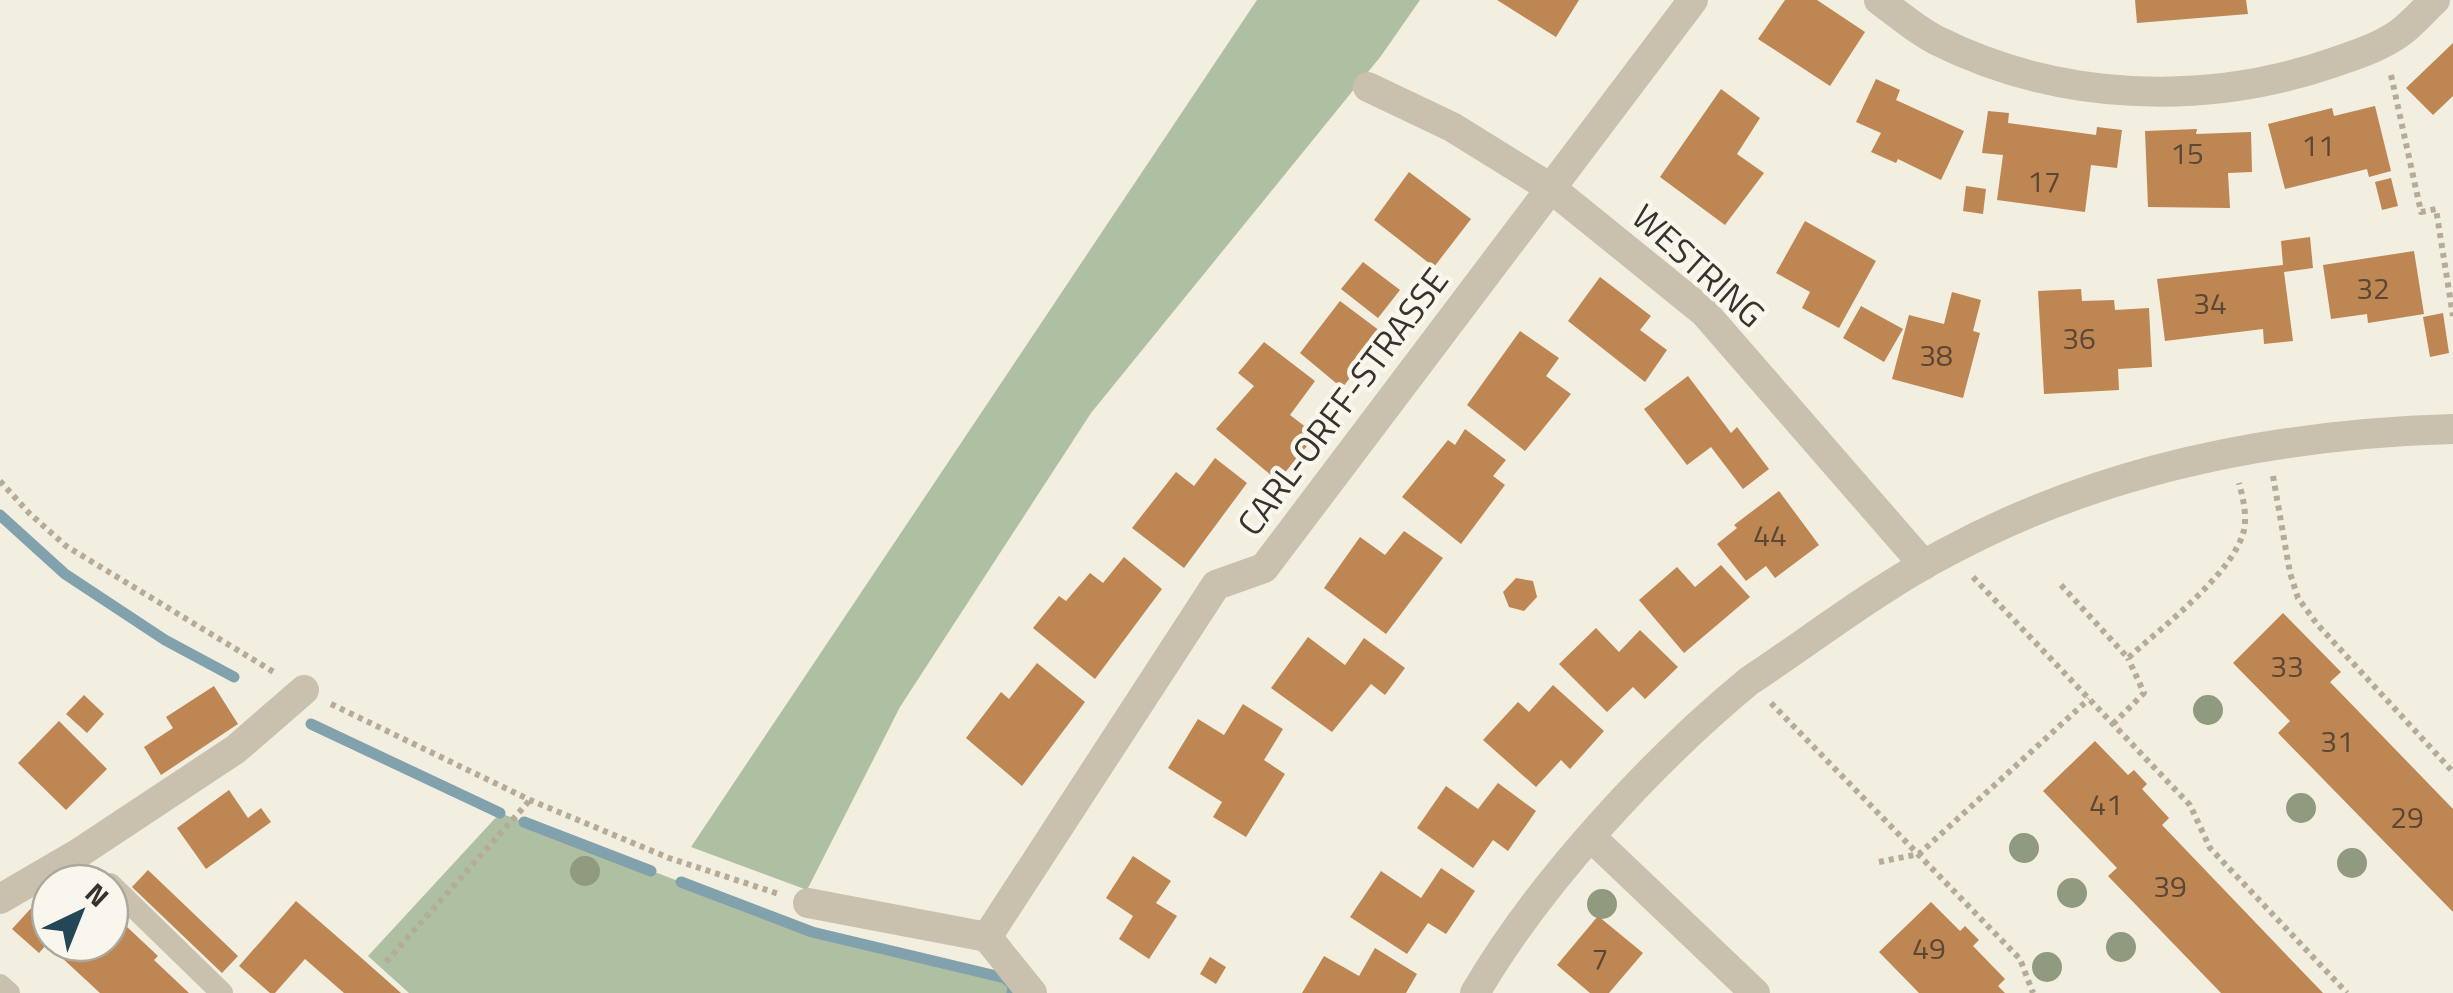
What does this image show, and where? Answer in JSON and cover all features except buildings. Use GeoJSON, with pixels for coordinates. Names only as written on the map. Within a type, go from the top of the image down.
{"type":"FeatureCollection","features":[{"type":"Feature","properties":{"kind":"street","name":"CARL-ORFF-STRASSE"},"geometry":{"type":"LineString","coordinates":[[987,936],[1216,585],[1264,568],[1693,0]]}},
{"type":"Feature","properties":{"kind":"street"},"geometry":{"type":"LineString","coordinates":[[1879,0],[1933,38],[1990,63],[2054,80],[2116,90],[2190,92],[2299,75],[2384,43],[2402,32],[2435,0]]}},
{"type":"Feature","properties":{"kind":"street","name":"WESTRING"},"geometry":{"type":"LineString","coordinates":[[1368,88],[1452,127],[1552,190],[1704,312],[1936,558]]}},
{"type":"Feature","properties":{"kind":"street"},"geometry":{"type":"LineString","coordinates":[[1476,993],[1538,904],[1648,774],[1749,681],[1936,558],[2058,499],[2154,468],[2267,445],[2369,433],[2453,429]]}},
{"type":"Feature","properties":{"kind":"street"},"geometry":{"type":"LineString","coordinates":[[0,899],[78,853],[236,749],[304,690]]}},
{"type":"Feature","properties":{"kind":"street"},"geometry":{"type":"LineString","coordinates":[[1591,837],[1755,993]]}},
{"type":"Feature","properties":{"kind":"street"},"geometry":{"type":"LineString","coordinates":[[808,903],[987,936],[1032,993]]}},
{"type":"Feature","properties":{"kind":"lane"},"geometry":{"type":"LineString","coordinates":[[78,853],[89,863]]}},
{"type":"Feature","properties":{"kind":"lane"},"geometry":{"type":"LineString","coordinates":[[130,903],[222,993]]}},
{"type":"Feature","properties":{"kind":"lane"},"geometry":{"type":"LineString","coordinates":[[0,986],[9,993]]}},
{"type":"Feature","properties":{"kind":"path"},"geometry":{"type":"LineString","coordinates":[[2384,43],[2421,212],[2436,209],[2453,316]]}},
{"type":"Feature","properties":{"kind":"path"},"geometry":{"type":"LineString","coordinates":[[2267,445],[2298,598],[2317,624],[2453,772]]}},
{"type":"Feature","properties":{"kind":"path"},"geometry":{"type":"LineString","coordinates":[[2128,658],[2234,556],[2244,528],[2244,502],[2230,453]]}},
{"type":"Feature","properties":{"kind":"path"},"geometry":{"type":"LineString","coordinates":[[0,482],[28,514],[66,546],[304,690],[530,800],[669,858],[808,903]]}},
{"type":"Feature","properties":{"kind":"path"},"geometry":{"type":"LineString","coordinates":[[1936,558],[2089,699],[2190,805],[2210,848],[2347,993]]}},
{"type":"Feature","properties":{"kind":"path"},"geometry":{"type":"LineString","coordinates":[[2061,585],[2128,658],[2144,693],[2113,724]]}},
{"type":"Feature","properties":{"kind":"path"},"geometry":{"type":"LineString","coordinates":[[1749,681],[2020,959],[2033,993]]}},
{"type":"Feature","properties":{"kind":"path"},"geometry":{"type":"LineString","coordinates":[[1879,862],[1919,854],[2089,699]]}},
{"type":"Feature","properties":{"kind":"path"},"geometry":{"type":"LineString","coordinates":[[386,962],[530,800]]}},
{"type":"Feature","properties":{"kind":"green space"},"geometry":{"type":"Polygon","coordinates":[[[1257,0],[1420,0],[1381,56],[1091,413],[900,707],[807,890],[691,847],[1257,0]]]}},
{"type":"Feature","properties":{"kind":"green space"},"geometry":{"type":"Polygon","coordinates":[[[500,813],[812,932],[1005,978],[1014,990],[409,993],[368,956],[500,813]]]}},
{"type":"Feature","properties":{"kind":"waterway"},"geometry":{"type":"LineString","coordinates":[[0,515],[65,574],[165,640],[234,677]]}},
{"type":"Feature","properties":{"kind":"waterway"},"geometry":{"type":"LineString","coordinates":[[311,724],[500,813]]}},
{"type":"Feature","properties":{"kind":"waterway"},"geometry":{"type":"LineString","coordinates":[[524,822],[651,871]]}},
{"type":"Feature","properties":{"kind":"waterway"},"geometry":{"type":"LineString","coordinates":[[681,882],[812,932],[1005,978],[1013,985],[1012,993]]}}]}
